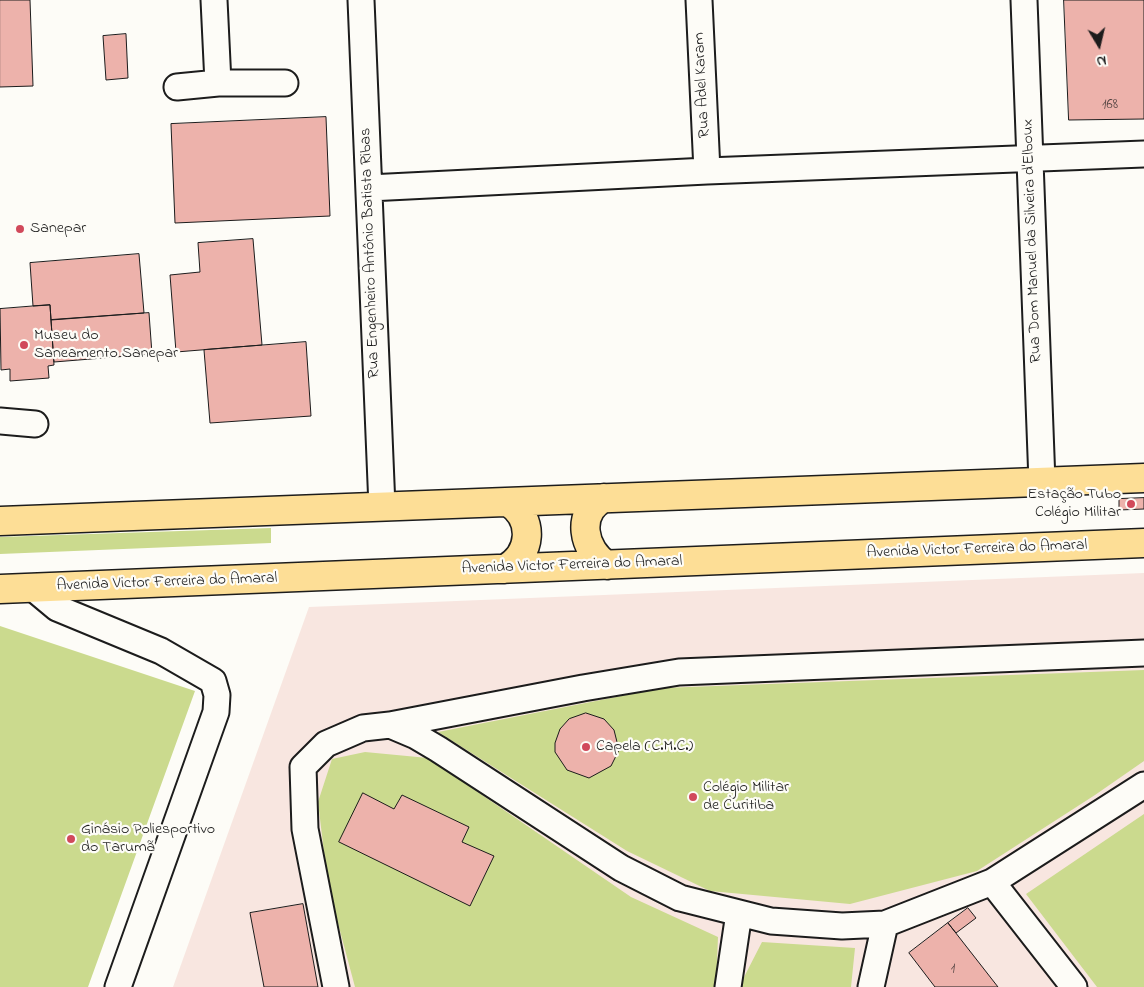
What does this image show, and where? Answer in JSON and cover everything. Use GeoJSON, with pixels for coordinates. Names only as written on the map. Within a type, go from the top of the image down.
{"type":"FeatureCollection","features":[{"type":"Feature","properties":{"kind":"highway"},"geometry":{"type":"LineString","coordinates":[[0,521],[1144,478]]}},
{"type":"Feature","properties":{"kind":"highway"},"geometry":{"type":"LineString","coordinates":[[604,498],[597,502],[592,509],[586,521],[585,530],[588,546],[593,554],[607,564]]}},
{"type":"Feature","properties":{"kind":"highway"},"geometry":{"type":"LineString","coordinates":[[505,569],[521,556],[525,548],[527,536],[527,528],[523,516],[515,506],[508,502]]}},
{"type":"Feature","properties":{"kind":"highway","name":"Avenida Victor Ferreira do Amaral"},"geometry":{"type":"LineString","coordinates":[[0,589],[1144,543]]}},
{"type":"Feature","properties":{"kind":"street"},"geometry":{"type":"LineString","coordinates":[[214,0],[218,83]]}},
{"type":"Feature","properties":{"kind":"street","name":"Rua Engenheiro Antônio Batista Ribas"},"geometry":{"type":"LineString","coordinates":[[361,0],[382,506]]}},
{"type":"Feature","properties":{"kind":"street","name":"Rua Adel Karam"},"geometry":{"type":"LineString","coordinates":[[699,0],[707,171]]}},
{"type":"Feature","properties":{"kind":"street","name":"Rua Dom Manuel da Silveira d'Elboux"},"geometry":{"type":"LineString","coordinates":[[1024,0],[1042,482]]}},
{"type":"Feature","properties":{"kind":"street"},"geometry":{"type":"LineString","coordinates":[[177,87],[218,83],[285,83]]}},
{"type":"Feature","properties":{"kind":"street"},"geometry":{"type":"LineString","coordinates":[[369,188],[707,171],[1144,154]]}},
{"type":"Feature","properties":{"kind":"street"},"geometry":{"type":"LineString","coordinates":[[0,421],[35,424]]}},
{"type":"Feature","properties":{"kind":"street"},"geometry":{"type":"LineString","coordinates":[[33,588],[58,608],[161,651],[212,681],[216,695],[216,712],[118,987]]}},
{"type":"Feature","properties":{"kind":"street"},"geometry":{"type":"LineString","coordinates":[[336,987],[305,828],[303,767],[326,744],[363,728],[390,725],[679,672],[1144,653]]}},
{"type":"Feature","properties":{"kind":"street"},"geometry":{"type":"LineString","coordinates":[[390,725],[416,736],[438,749],[621,868],[680,898],[770,921],[842,926],[885,924],[992,882],[1144,785]]}},
{"type":"Feature","properties":{"kind":"street"},"geometry":{"type":"LineString","coordinates":[[992,882],[1074,987]]}},
{"type":"Feature","properties":{"kind":"street"},"geometry":{"type":"LineString","coordinates":[[728,987],[739,912]]}},
{"type":"Feature","properties":{"kind":"street"},"geometry":{"type":"LineString","coordinates":[[871,987],[885,924]]}},
{"type":"Feature","properties":{"kind":"shaded area","name":"Colégio Militar de Curitiba"},"geometry":{"type":"Polygon","coordinates":[[[1144,573],[1144,987],[173,987],[309,607],[1144,573]]]}},
{"type":"Feature","properties":{"kind":"green space"},"geometry":{"type":"Polygon","coordinates":[[[271,528],[271,543],[0,554],[0,537],[271,528]]]}},
{"type":"Feature","properties":{"kind":"green space","name":"Ginásio Poliesportivo do Tarumã"},"geometry":{"type":"Polygon","coordinates":[[[0,626],[195,691],[88,987],[0,987],[0,626]]]}},
{"type":"Feature","properties":{"kind":"green space"},"geometry":{"type":"Polygon","coordinates":[[[1144,670],[1144,761],[977,871],[850,904],[710,891],[627,851],[438,732],[662,688],[1144,670]]]}},
{"type":"Feature","properties":{"kind":"green space"},"geometry":{"type":"Polygon","coordinates":[[[365,752],[428,758],[631,897],[718,937],[716,987],[355,987],[328,886],[318,802],[332,759],[365,752]]]}},
{"type":"Feature","properties":{"kind":"green space"},"geometry":{"type":"Polygon","coordinates":[[[1144,814],[1144,987],[1097,987],[1026,894],[1144,814]]]}},
{"type":"Feature","properties":{"kind":"green space"},"geometry":{"type":"Polygon","coordinates":[[[762,942],[855,948],[851,987],[740,987],[762,942]]]}},
{"type":"Feature","properties":{"kind":"building"},"geometry":{"type":"Polygon","coordinates":[[[0,0],[30,0],[33,86],[0,87],[0,0]]]}},
{"type":"Feature","properties":{"kind":"building"},"geometry":{"type":"Polygon","coordinates":[[[1064,0],[1144,0],[1144,119],[1069,120],[1064,0]]]}},
{"type":"Feature","properties":{"kind":"building"},"geometry":{"type":"Polygon","coordinates":[[[126,34],[128,78],[106,80],[103,36],[126,34]]]}},
{"type":"Feature","properties":{"kind":"building"},"geometry":{"type":"Polygon","coordinates":[[[326,117],[330,216],[175,223],[171,124],[326,117]]]}},
{"type":"Feature","properties":{"kind":"building"},"geometry":{"type":"Polygon","coordinates":[[[253,239],[262,345],[176,352],[170,275],[200,272],[198,243],[253,239]]]}},
{"type":"Feature","properties":{"kind":"building"},"geometry":{"type":"Polygon","coordinates":[[[139,254],[144,313],[51,320],[50,305],[33,306],[30,263],[139,254]]]}},
{"type":"Feature","properties":{"kind":"building"},"geometry":{"type":"Polygon","coordinates":[[[50,305],[54,365],[48,366],[49,378],[10,381],[10,369],[1,370],[0,309],[50,305]]]}},
{"type":"Feature","properties":{"kind":"building"},"geometry":{"type":"Polygon","coordinates":[[[149,313],[152,354],[54,362],[51,320],[149,313]]]}},
{"type":"Feature","properties":{"kind":"building"},"geometry":{"type":"Polygon","coordinates":[[[306,342],[311,416],[210,423],[204,350],[306,342]]]}},
{"type":"Feature","properties":{"kind":"building","name":"Estação Tubo Colégio Militar"},"geometry":{"type":"Polygon","coordinates":[[[1144,498],[1144,509],[1119,510],[1119,499],[1144,498]]]}},
{"type":"Feature","properties":{"kind":"building","name":"Capela (C.M.C.)"},"geometry":{"type":"Polygon","coordinates":[[[586,713],[604,719],[614,730],[619,750],[611,766],[589,778],[567,770],[555,752],[555,743],[560,729],[569,719],[586,713]]]}},
{"type":"Feature","properties":{"kind":"building"},"geometry":{"type":"Polygon","coordinates":[[[363,793],[394,809],[402,795],[469,827],[462,842],[494,856],[470,906],[339,842],[363,793]]]}},
{"type":"Feature","properties":{"kind":"building"},"geometry":{"type":"Polygon","coordinates":[[[303,904],[318,987],[264,987],[250,913],[303,904]]]}},
{"type":"Feature","properties":{"kind":"building"},"geometry":{"type":"Polygon","coordinates":[[[968,908],[976,918],[956,933],[948,923],[968,908]]]}},
{"type":"Feature","properties":{"kind":"building"},"geometry":{"type":"Polygon","coordinates":[[[948,923],[998,987],[935,987],[909,953],[948,923]]]}},
{"type":"Feature","properties":{"kind":"place","name":"Sanepar"},"geometry":{"type":"Point","coordinates":[20,229]}},
{"type":"Feature","properties":{"kind":"place","name":"Museu do Saneamento Sanepar"},"geometry":{"type":"Point","coordinates":[24,345]}},
{"type":"Feature","properties":{"kind":"place","name":"Estação Tubo Colégio Militar"},"geometry":{"type":"Point","coordinates":[1131,504]}},
{"type":"Feature","properties":{"kind":"place","name":"Capela (C.M.C.)"},"geometry":{"type":"Point","coordinates":[586,747]}},
{"type":"Feature","properties":{"kind":"place","name":"Colégio Militar de Curitiba"},"geometry":{"type":"Point","coordinates":[693,797]}},
{"type":"Feature","properties":{"kind":"place","name":"Ginásio Poliesportivo do Tarumã"},"geometry":{"type":"Point","coordinates":[71,839]}}]}
